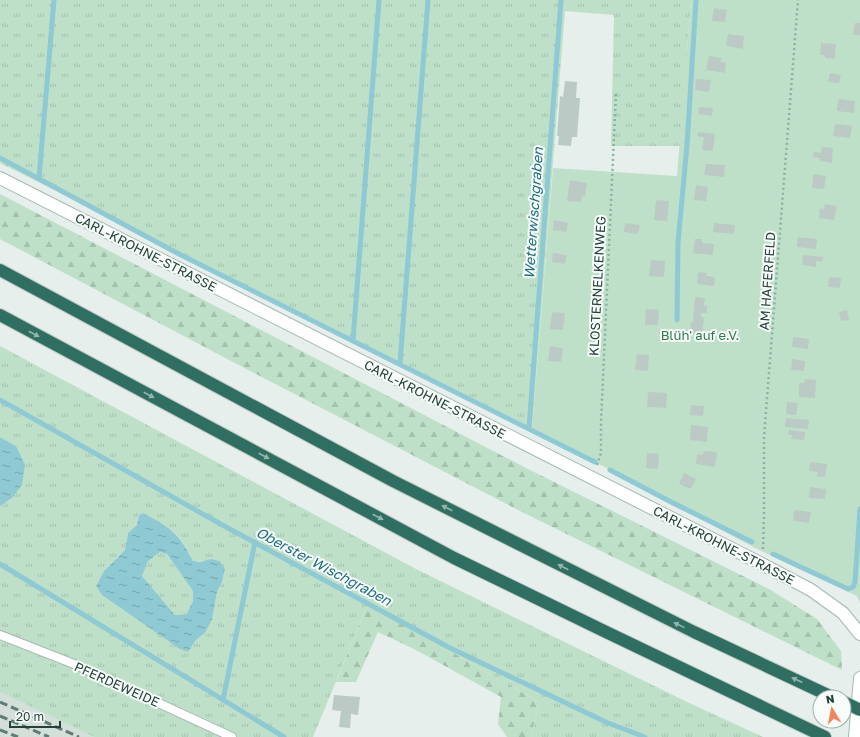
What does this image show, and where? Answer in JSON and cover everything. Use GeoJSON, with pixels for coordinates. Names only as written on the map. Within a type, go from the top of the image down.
{"type":"FeatureCollection","features":[{"type":"Feature","properties":{"kind":"highway"},"geometry":{"type":"LineString","coordinates":[[0,270],[393,481],[694,632],[815,689]]}},
{"type":"Feature","properties":{"kind":"highway"},"geometry":{"type":"LineString","coordinates":[[0,315],[454,558],[826,737]]}},
{"type":"Feature","properties":{"kind":"street","name":"CARL-KROHNE-STRASSE"},"geometry":{"type":"LineString","coordinates":[[0,178],[762,564],[810,590],[843,613],[860,634]]}},
{"type":"Feature","properties":{"kind":"street"},"geometry":{"type":"LineString","coordinates":[[854,737],[860,678]]}},
{"type":"Feature","properties":{"kind":"lane","name":"PFERDEWEIDE"},"geometry":{"type":"LineString","coordinates":[[0,635],[74,664],[232,737]]}},
{"type":"Feature","properties":{"kind":"path","name":"AM HAFERFELD"},"geometry":{"type":"LineString","coordinates":[[762,564],[764,437],[798,0]]}},
{"type":"Feature","properties":{"kind":"path","name":"KLOSTERNELKENWEG"},"geometry":{"type":"LineString","coordinates":[[593,479],[602,453],[602,414],[616,92]]}},
{"type":"Feature","properties":{"kind":"shaded area"},"geometry":{"type":"Polygon","coordinates":[[[0,692],[94,737],[0,737],[0,692]]]}},
{"type":"Feature","properties":{"kind":"green space"},"geometry":{"type":"Polygon","coordinates":[[[0,0],[691,0],[680,146],[611,146],[614,15],[565,11],[532,428],[0,163],[0,0]]]}},
{"type":"Feature","properties":{"kind":"green space","name":"Blüh' auf e.V."},"geometry":{"type":"Polygon","coordinates":[[[691,0],[860,0],[860,603],[857,596],[753,547],[532,428],[553,168],[677,176],[691,0]]]}},
{"type":"Feature","properties":{"kind":"green space"},"geometry":{"type":"Polygon","coordinates":[[[0,194],[528,469],[769,589],[817,619],[841,651],[842,670],[522,512],[0,239],[0,194]]]}},
{"type":"Feature","properties":{"kind":"green space"},"geometry":{"type":"Polygon","coordinates":[[[0,346],[416,569],[685,701],[763,737],[531,737],[539,702],[368,604],[313,737],[94,737],[0,692],[0,506],[12,498],[16,446],[0,437],[0,346]],[[143,513],[139,515],[137,525],[128,533],[125,550],[104,571],[96,586],[188,652],[196,640],[205,633],[212,620],[217,592],[222,582],[225,569],[220,561],[193,561],[179,537],[167,527],[143,513]]]}},
{"type":"Feature","properties":{"kind":"green space"},"geometry":{"type":"Polygon","coordinates":[[[160,552],[167,554],[193,591],[193,601],[186,615],[175,615],[142,576],[148,561],[160,552]]]}},
{"type":"Feature","properties":{"kind":"green space"},"geometry":{"type":"Polygon","coordinates":[[[368,604],[539,702],[531,737],[507,737],[498,724],[501,697],[416,650],[378,632],[356,682],[336,682],[368,604]]]}},
{"type":"Feature","properties":{"kind":"water"},"geometry":{"type":"Polygon","coordinates":[[[0,437],[16,446],[25,465],[22,485],[12,498],[0,506],[0,437]]]}},
{"type":"Feature","properties":{"kind":"water"},"geometry":{"type":"Polygon","coordinates":[[[143,513],[160,522],[173,532],[188,551],[193,561],[200,562],[211,559],[220,561],[225,569],[222,582],[217,592],[212,620],[205,633],[196,640],[188,652],[180,649],[102,595],[96,586],[104,571],[125,550],[128,533],[137,525],[139,515],[143,513]],[[160,552],[148,561],[142,576],[175,615],[186,615],[193,601],[193,591],[167,554],[160,552]]]}},
{"type":"Feature","properties":{"kind":"building"},"geometry":{"type":"Polygon","coordinates":[[[714,8],[727,10],[725,22],[712,21],[714,8]]]}},
{"type":"Feature","properties":{"kind":"building"},"geometry":{"type":"Polygon","coordinates":[[[855,23],[860,23],[860,35],[853,35],[855,23]]]}},
{"type":"Feature","properties":{"kind":"building"},"geometry":{"type":"Polygon","coordinates":[[[728,34],[744,36],[743,49],[726,46],[728,34]]]}},
{"type":"Feature","properties":{"kind":"building"},"geometry":{"type":"Polygon","coordinates":[[[821,43],[836,44],[835,59],[825,58],[825,55],[820,55],[821,43]]]}},
{"type":"Feature","properties":{"kind":"building"},"geometry":{"type":"Polygon","coordinates":[[[709,56],[722,58],[721,62],[726,63],[725,73],[706,70],[709,56]]]}},
{"type":"Feature","properties":{"kind":"building"},"geometry":{"type":"Polygon","coordinates":[[[830,73],[841,75],[839,83],[828,82],[830,73]]]}},
{"type":"Feature","properties":{"kind":"building"},"geometry":{"type":"Polygon","coordinates":[[[696,79],[711,80],[709,92],[695,90],[696,79]]]}},
{"type":"Feature","properties":{"kind":"building"},"geometry":{"type":"Polygon","coordinates":[[[565,81],[577,82],[576,98],[580,98],[577,137],[572,137],[571,146],[558,145],[559,136],[557,136],[560,96],[563,97],[565,81]]]}},
{"type":"Feature","properties":{"kind":"building"},"geometry":{"type":"Polygon","coordinates":[[[838,99],[855,101],[854,113],[837,111],[838,99]]]}},
{"type":"Feature","properties":{"kind":"building"},"geometry":{"type":"Polygon","coordinates":[[[699,107],[713,108],[712,116],[698,114],[699,107]]]}},
{"type":"Feature","properties":{"kind":"building"},"geometry":{"type":"Polygon","coordinates":[[[835,124],[852,126],[850,138],[833,136],[835,124]]]}},
{"type":"Feature","properties":{"kind":"building"},"geometry":{"type":"Polygon","coordinates":[[[698,132],[715,134],[713,151],[702,150],[704,137],[697,136],[698,132]]]}},
{"type":"Feature","properties":{"kind":"building"},"geometry":{"type":"Polygon","coordinates":[[[822,147],[833,148],[832,163],[820,161],[820,158],[813,157],[814,152],[821,153],[822,147]]]}},
{"type":"Feature","properties":{"kind":"building"},"geometry":{"type":"Polygon","coordinates":[[[706,164],[725,165],[724,177],[704,175],[706,164]]]}},
{"type":"Feature","properties":{"kind":"building"},"geometry":{"type":"Polygon","coordinates":[[[813,174],[826,176],[824,189],[812,188],[813,174]]]}},
{"type":"Feature","properties":{"kind":"building"},"geometry":{"type":"Polygon","coordinates":[[[570,180],[587,183],[585,196],[582,195],[581,202],[567,201],[570,180]]]}},
{"type":"Feature","properties":{"kind":"building"},"geometry":{"type":"Polygon","coordinates":[[[696,185],[708,187],[706,201],[694,200],[696,185]]]}},
{"type":"Feature","properties":{"kind":"building"},"geometry":{"type":"Polygon","coordinates":[[[656,200],[669,201],[667,221],[654,220],[656,200]]]}},
{"type":"Feature","properties":{"kind":"building"},"geometry":{"type":"Polygon","coordinates":[[[825,204],[837,206],[834,220],[819,218],[820,208],[824,209],[825,204]]]}},
{"type":"Feature","properties":{"kind":"building"},"geometry":{"type":"Polygon","coordinates":[[[554,220],[568,223],[566,232],[553,230],[554,220]]]}},
{"type":"Feature","properties":{"kind":"building"},"geometry":{"type":"Polygon","coordinates":[[[625,223],[640,225],[638,234],[624,232],[625,223]]]}},
{"type":"Feature","properties":{"kind":"building"},"geometry":{"type":"Polygon","coordinates":[[[714,223],[735,225],[734,234],[713,232],[714,223]]]}},
{"type":"Feature","properties":{"kind":"building"},"geometry":{"type":"Polygon","coordinates":[[[798,237],[817,239],[816,249],[797,247],[798,237]]]}},
{"type":"Feature","properties":{"kind":"building"},"geometry":{"type":"Polygon","coordinates":[[[695,239],[702,239],[702,243],[714,244],[713,255],[693,253],[695,239]]]}},
{"type":"Feature","properties":{"kind":"building"},"geometry":{"type":"Polygon","coordinates":[[[553,253],[567,255],[565,264],[552,262],[553,253]]]}},
{"type":"Feature","properties":{"kind":"building"},"geometry":{"type":"Polygon","coordinates":[[[803,255],[823,257],[822,262],[816,261],[816,267],[802,265],[803,255]]]}},
{"type":"Feature","properties":{"kind":"building"},"geometry":{"type":"Polygon","coordinates":[[[651,260],[665,261],[664,277],[649,276],[651,260]]]}},
{"type":"Feature","properties":{"kind":"building"},"geometry":{"type":"Polygon","coordinates":[[[698,272],[707,273],[706,276],[715,277],[714,286],[697,284],[698,272]]]}},
{"type":"Feature","properties":{"kind":"building"},"geometry":{"type":"Polygon","coordinates":[[[829,277],[841,278],[840,288],[828,287],[829,277]]]}},
{"type":"Feature","properties":{"kind":"building"},"geometry":{"type":"Polygon","coordinates":[[[695,297],[705,298],[704,306],[707,306],[707,313],[701,313],[701,317],[704,318],[702,335],[690,334],[691,322],[693,322],[695,297]]]}},
{"type":"Feature","properties":{"kind":"building"},"geometry":{"type":"Polygon","coordinates":[[[646,309],[659,310],[658,325],[645,325],[646,309]]]}},
{"type":"Feature","properties":{"kind":"building"},"geometry":{"type":"Polygon","coordinates":[[[847,310],[849,320],[841,321],[839,312],[847,310]]]}},
{"type":"Feature","properties":{"kind":"building"},"geometry":{"type":"Polygon","coordinates":[[[552,312],[565,313],[563,330],[550,329],[552,312]]]}},
{"type":"Feature","properties":{"kind":"building"},"geometry":{"type":"Polygon","coordinates":[[[793,337],[809,339],[808,349],[792,347],[793,337]]]}},
{"type":"Feature","properties":{"kind":"building"},"geometry":{"type":"Polygon","coordinates":[[[550,346],[563,348],[561,362],[548,361],[550,346]]]}},
{"type":"Feature","properties":{"kind":"building"},"geometry":{"type":"Polygon","coordinates":[[[637,354],[649,355],[648,371],[635,370],[637,354]]]}},
{"type":"Feature","properties":{"kind":"building"},"geometry":{"type":"Polygon","coordinates":[[[792,359],[805,361],[804,371],[791,370],[792,359]]]}},
{"type":"Feature","properties":{"kind":"building"},"geometry":{"type":"Polygon","coordinates":[[[805,379],[816,380],[815,398],[799,397],[799,383],[804,383],[805,379]]]}},
{"type":"Feature","properties":{"kind":"building"},"geometry":{"type":"Polygon","coordinates":[[[648,392],[667,393],[666,408],[647,407],[648,392]]]}},
{"type":"Feature","properties":{"kind":"building"},"geometry":{"type":"Polygon","coordinates":[[[787,402],[798,403],[796,415],[786,414],[787,402]]]}},
{"type":"Feature","properties":{"kind":"building"},"geometry":{"type":"Polygon","coordinates":[[[691,405],[704,406],[703,416],[690,415],[691,405]]]}},
{"type":"Feature","properties":{"kind":"building"},"geometry":{"type":"Polygon","coordinates":[[[786,418],[809,420],[808,429],[785,427],[786,418]]]}},
{"type":"Feature","properties":{"kind":"building"},"geometry":{"type":"Polygon","coordinates":[[[691,425],[708,427],[707,442],[690,440],[691,425]]]}},
{"type":"Feature","properties":{"kind":"building"},"geometry":{"type":"Polygon","coordinates":[[[789,430],[805,432],[804,440],[791,439],[792,435],[788,435],[789,430]]]}},
{"type":"Feature","properties":{"kind":"building"},"geometry":{"type":"Polygon","coordinates":[[[704,451],[717,452],[715,467],[696,464],[697,454],[703,455],[704,451]]]}},
{"type":"Feature","properties":{"kind":"building"},"geometry":{"type":"Polygon","coordinates":[[[647,453],[659,454],[658,469],[646,468],[647,453]]]}},
{"type":"Feature","properties":{"kind":"building"},"geometry":{"type":"Polygon","coordinates":[[[810,462],[827,464],[825,477],[817,477],[818,472],[809,471],[810,462]]]}},
{"type":"Feature","properties":{"kind":"building"},"geometry":{"type":"Polygon","coordinates":[[[684,473],[696,479],[691,489],[679,484],[684,473]]]}},
{"type":"Feature","properties":{"kind":"building"},"geometry":{"type":"Polygon","coordinates":[[[810,487],[826,489],[825,499],[809,498],[810,487]]]}},
{"type":"Feature","properties":{"kind":"building"},"geometry":{"type":"Polygon","coordinates":[[[794,510],[811,512],[809,523],[793,521],[794,510]]]}},
{"type":"Feature","properties":{"kind":"building"},"geometry":{"type":"Polygon","coordinates":[[[334,695],[360,697],[358,715],[351,714],[350,728],[339,727],[341,711],[332,710],[334,695]]]}},
{"type":"Feature","properties":{"kind":"waterway"},"geometry":{"type":"LineString","coordinates":[[39,178],[54,0]]}},
{"type":"Feature","properties":{"kind":"waterway"},"geometry":{"type":"LineString","coordinates":[[353,340],[379,0]]}},
{"type":"Feature","properties":{"kind":"waterway"},"geometry":{"type":"LineString","coordinates":[[400,363],[428,0]]}},
{"type":"Feature","properties":{"kind":"waterway","name":"Wetterwischgraben"},"geometry":{"type":"LineString","coordinates":[[529,428],[561,0]]}},
{"type":"Feature","properties":{"kind":"waterway"},"geometry":{"type":"LineString","coordinates":[[677,320],[678,243],[687,145],[696,0]]}},
{"type":"Feature","properties":{"kind":"waterway"},"geometry":{"type":"LineString","coordinates":[[0,158],[177,253],[595,462]]}},
{"type":"Feature","properties":{"kind":"waterway","name":"Oberster Wischgraben"},"geometry":{"type":"LineString","coordinates":[[0,400],[226,527],[450,648],[608,723],[645,737]]}},
{"type":"Feature","properties":{"kind":"waterway"},"geometry":{"type":"LineString","coordinates":[[610,470],[752,542]]}},
{"type":"Feature","properties":{"kind":"waterway"},"geometry":{"type":"LineString","coordinates":[[773,554],[848,589],[853,587],[855,582],[860,509]]}},
{"type":"Feature","properties":{"kind":"waterway"},"geometry":{"type":"LineString","coordinates":[[223,700],[255,542]]}},
{"type":"Feature","properties":{"kind":"waterway"},"geometry":{"type":"LineString","coordinates":[[0,564],[284,737]]}},
{"type":"Feature","properties":{"kind":"railway"},"geometry":{"type":"LineString","coordinates":[[0,702],[79,737]]}},
{"type":"Feature","properties":{"kind":"railway"},"geometry":{"type":"LineString","coordinates":[[0,716],[49,737]]}},
{"type":"Feature","properties":{"kind":"railway"},"geometry":{"type":"LineString","coordinates":[[0,730],[18,737]]}}]}
